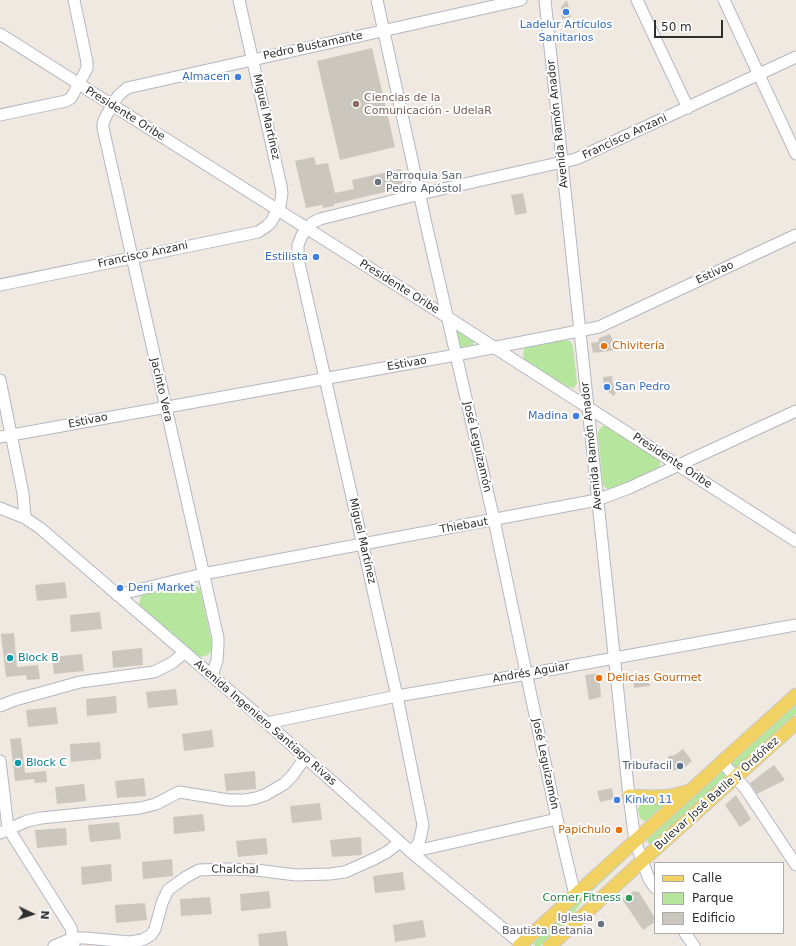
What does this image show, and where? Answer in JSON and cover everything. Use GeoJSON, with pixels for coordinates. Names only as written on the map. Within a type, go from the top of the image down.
{"type":"FeatureCollection","features":[{"type":"Feature","properties":{"kind":"main road","name":"Bulevar José Batlle y Ordóñez"},"geometry":{"type":"LineString","coordinates":[[521,945],[796,695]]}},
{"type":"Feature","properties":{"kind":"main road","name":"Bulevar José Batlle y Ordóñez"},"geometry":{"type":"LineString","coordinates":[[550,946],[642,860],[796,723]]}},
{"type":"Feature","properties":{"kind":"main road"},"geometry":{"type":"LineString","coordinates":[[629,796],[671,796],[688,792]]}},
{"type":"Feature","properties":{"kind":"street"},"geometry":{"type":"LineString","coordinates":[[0,116],[66,101],[71,98],[87,68],[74,0]]}},
{"type":"Feature","properties":{"kind":"street","name":"Miguel Martínez"},"geometry":{"type":"LineString","coordinates":[[239,0],[281,186],[282,193],[278,211]]}},
{"type":"Feature","properties":{"kind":"street","name":"José Leguizamón"},"geometry":{"type":"LineString","coordinates":[[378,0],[447,317],[494,520],[557,819],[575,895]]}},
{"type":"Feature","properties":{"kind":"street","name":"Pedro Bustamante"},"geometry":{"type":"LineString","coordinates":[[112,105],[127,88],[521,0]]}},
{"type":"Feature","properties":{"kind":"street","name":"Avenida Ramón Anador"},"geometry":{"type":"LineString","coordinates":[[545,0],[629,796],[635,841],[649,879],[654,886]]}},
{"type":"Feature","properties":{"kind":"street"},"geometry":{"type":"LineString","coordinates":[[637,0],[688,108]]}},
{"type":"Feature","properties":{"kind":"street"},"geometry":{"type":"LineString","coordinates":[[724,0],[796,154]]}},
{"type":"Feature","properties":{"kind":"street","name":"Presidente Oribe"},"geometry":{"type":"LineString","coordinates":[[0,34],[796,540]]}},
{"type":"Feature","properties":{"kind":"street","name":"Francisco Anzani"},"geometry":{"type":"LineString","coordinates":[[307,229],[312,223],[320,219],[420,194],[576,159],[796,57]]}},
{"type":"Feature","properties":{"kind":"street","name":"Jacinto Vera"},"geometry":{"type":"LineString","coordinates":[[112,105],[104,120],[103,128],[218,645],[217,660],[212,676]]}},
{"type":"Feature","properties":{"kind":"street","name":"Francisco Anzani"},"geometry":{"type":"LineString","coordinates":[[0,285],[258,232],[267,226],[278,211]]}},
{"type":"Feature","properties":{"kind":"street","name":"Miguel Martínez"},"geometry":{"type":"LineString","coordinates":[[307,229],[302,235],[298,244],[298,253],[362,545],[397,696],[423,825],[419,843],[411,852]]}},
{"type":"Feature","properties":{"kind":"street","name":"Estivao"},"geometry":{"type":"LineString","coordinates":[[0,437],[456,355],[599,327],[796,235]]}},
{"type":"Feature","properties":{"kind":"street"},"geometry":{"type":"LineString","coordinates":[[0,380],[23,493],[25,518]]}},
{"type":"Feature","properties":{"kind":"street","name":"Thiebaut"},"geometry":{"type":"LineString","coordinates":[[117,596],[203,574],[597,500],[629,488],[796,411]]}},
{"type":"Feature","properties":{"kind":"street","name":"Avenida Ingeniero Santiago Rivas"},"geometry":{"type":"LineString","coordinates":[[0,508],[25,518],[40,528],[117,596],[267,723],[411,852],[521,945]]}},
{"type":"Feature","properties":{"kind":"street","name":"Andrés Aguiar"},"geometry":{"type":"LineString","coordinates":[[267,723],[397,696],[796,625]]}},
{"type":"Feature","properties":{"kind":"street"},"geometry":{"type":"LineString","coordinates":[[0,706],[15,700],[80,682],[154,672],[172,663],[184,653]]}},
{"type":"Feature","properties":{"kind":"street"},"geometry":{"type":"LineString","coordinates":[[4,831],[27,821],[40,818],[140,808],[156,804],[179,792],[229,800],[256,798],[265,795],[284,784],[305,758]]}},
{"type":"Feature","properties":{"kind":"street"},"geometry":{"type":"LineString","coordinates":[[722,762],[745,788],[796,865]]}},
{"type":"Feature","properties":{"kind":"street"},"geometry":{"type":"LineString","coordinates":[[0,765],[4,831],[71,928],[74,942]]}},
{"type":"Feature","properties":{"kind":"street"},"geometry":{"type":"LineString","coordinates":[[411,852],[557,819]]}},
{"type":"Feature","properties":{"kind":"street","name":"Chalchal"},"geometry":{"type":"LineString","coordinates":[[54,946],[74,942],[84,938],[130,942],[146,938],[151,935],[155,929],[162,903],[168,890],[186,876],[199,870],[256,870],[296,875],[345,872],[387,852],[400,842]]}},
{"type":"Feature","properties":{"kind":"street"},"geometry":{"type":"LineString","coordinates":[[686,934],[694,946]]}},
{"type":"Feature","properties":{"kind":"green space"},"geometry":{"type":"Polygon","coordinates":[[[457,331],[460,331],[474,341],[473,345],[459,346],[457,331]]]}},
{"type":"Feature","properties":{"kind":"green space"},"geometry":{"type":"Polygon","coordinates":[[[564,340],[570,341],[573,346],[577,383],[573,388],[565,386],[525,361],[523,355],[524,349],[527,347],[564,340]]]}},
{"type":"Feature","properties":{"kind":"green space"},"geometry":{"type":"Polygon","coordinates":[[[603,426],[609,427],[658,458],[660,463],[659,468],[611,490],[606,488],[603,485],[598,434],[599,430],[603,426]]]}},
{"type":"Feature","properties":{"kind":"green space"},"geometry":{"type":"Polygon","coordinates":[[[195,584],[200,589],[212,643],[211,651],[208,655],[199,657],[192,653],[140,608],[139,604],[141,596],[148,592],[195,584]]]}},
{"type":"Feature","properties":{"kind":"green space"},"geometry":{"type":"Polygon","coordinates":[[[796,703],[796,714],[735,769],[731,762],[796,703]]]}},
{"type":"Feature","properties":{"kind":"green space"},"geometry":{"type":"Polygon","coordinates":[[[723,772],[727,775],[727,777],[652,844],[648,843],[648,838],[719,773],[723,772]]]}},
{"type":"Feature","properties":{"kind":"green space"},"geometry":{"type":"Polygon","coordinates":[[[666,802],[666,805],[649,819],[644,821],[640,818],[638,809],[640,805],[644,803],[666,802]]]}},
{"type":"Feature","properties":{"kind":"green space"},"geometry":{"type":"Polygon","coordinates":[[[626,858],[588,895],[577,908],[571,919],[540,946],[535,946],[534,940],[626,858]]]}},
{"type":"Feature","properties":{"kind":"building","name":"Ladelur Artículos Sanitarios"},"geometry":{"type":"Polygon","coordinates":[[[567,0],[571,17],[562,19],[561,7],[567,0]]]}},
{"type":"Feature","properties":{"kind":"building","name":"Ciencias de la Comunicación - UdelaR"},"geometry":{"type":"Polygon","coordinates":[[[372,48],[395,147],[340,160],[317,61],[372,48]]]}},
{"type":"Feature","properties":{"kind":"building"},"geometry":{"type":"Polygon","coordinates":[[[314,157],[316,165],[328,163],[335,193],[354,189],[352,180],[401,169],[404,184],[402,188],[334,204],[334,206],[323,208],[322,205],[306,208],[295,161],[314,157]]]}},
{"type":"Feature","properties":{"kind":"building"},"geometry":{"type":"Polygon","coordinates":[[[523,193],[527,213],[515,215],[511,195],[523,193]]]}},
{"type":"Feature","properties":{"kind":"building","name":"Chivitería"},"geometry":{"type":"Polygon","coordinates":[[[610,334],[617,350],[593,353],[591,343],[598,342],[599,338],[610,334]]]}},
{"type":"Feature","properties":{"kind":"building"},"geometry":{"type":"Polygon","coordinates":[[[612,376],[613,385],[618,389],[614,396],[604,389],[603,377],[612,376]]]}},
{"type":"Feature","properties":{"kind":"building"},"geometry":{"type":"Polygon","coordinates":[[[65,582],[67,598],[37,601],[35,585],[65,582]]]}},
{"type":"Feature","properties":{"kind":"building"},"geometry":{"type":"Polygon","coordinates":[[[100,612],[102,629],[71,632],[70,615],[100,612]]]}},
{"type":"Feature","properties":{"kind":"building","name":"Block B"},"geometry":{"type":"Polygon","coordinates":[[[14,633],[17,667],[38,665],[40,679],[27,680],[26,675],[6,677],[1,634],[14,633]]]}},
{"type":"Feature","properties":{"kind":"building"},"geometry":{"type":"Polygon","coordinates":[[[142,648],[143,665],[113,668],[112,651],[142,648]]]}},
{"type":"Feature","properties":{"kind":"building"},"geometry":{"type":"Polygon","coordinates":[[[82,654],[84,671],[54,674],[52,657],[82,654]]]}},
{"type":"Feature","properties":{"kind":"building"},"geometry":{"type":"Polygon","coordinates":[[[599,673],[601,697],[589,700],[585,675],[599,673]]]}},
{"type":"Feature","properties":{"kind":"building"},"geometry":{"type":"Polygon","coordinates":[[[648,677],[650,686],[634,688],[633,678],[648,677]]]}},
{"type":"Feature","properties":{"kind":"building"},"geometry":{"type":"Polygon","coordinates":[[[176,689],[178,705],[148,708],[146,692],[176,689]]]}},
{"type":"Feature","properties":{"kind":"building"},"geometry":{"type":"Polygon","coordinates":[[[116,696],[117,713],[87,716],[86,699],[116,696]]]}},
{"type":"Feature","properties":{"kind":"building"},"geometry":{"type":"Polygon","coordinates":[[[56,707],[58,724],[28,727],[26,710],[56,707]]]}},
{"type":"Feature","properties":{"kind":"building"},"geometry":{"type":"Polygon","coordinates":[[[212,730],[214,747],[184,751],[182,734],[212,730]]]}},
{"type":"Feature","properties":{"kind":"building","name":"Block C"},"geometry":{"type":"Polygon","coordinates":[[[21,738],[25,773],[46,771],[47,782],[35,783],[34,779],[15,781],[10,739],[21,738]]]}},
{"type":"Feature","properties":{"kind":"building"},"geometry":{"type":"Polygon","coordinates":[[[100,742],[101,759],[71,762],[70,744],[100,742]]]}},
{"type":"Feature","properties":{"kind":"building"},"geometry":{"type":"Polygon","coordinates":[[[683,749],[692,761],[683,769],[670,771],[668,756],[675,755],[683,749]]]}},
{"type":"Feature","properties":{"kind":"building"},"geometry":{"type":"Polygon","coordinates":[[[774,765],[785,780],[757,794],[750,783],[774,765]]]}},
{"type":"Feature","properties":{"kind":"building"},"geometry":{"type":"Polygon","coordinates":[[[255,771],[256,789],[226,791],[224,774],[255,771]]]}},
{"type":"Feature","properties":{"kind":"building"},"geometry":{"type":"Polygon","coordinates":[[[144,778],[146,796],[117,798],[115,781],[144,778]]]}},
{"type":"Feature","properties":{"kind":"building"},"geometry":{"type":"Polygon","coordinates":[[[84,784],[86,801],[57,804],[55,787],[84,784]]]}},
{"type":"Feature","properties":{"kind":"building"},"geometry":{"type":"Polygon","coordinates":[[[612,788],[614,799],[600,802],[597,791],[612,788]]]}},
{"type":"Feature","properties":{"kind":"building"},"geometry":{"type":"Polygon","coordinates":[[[736,795],[751,819],[740,827],[725,805],[736,795]]]}},
{"type":"Feature","properties":{"kind":"building"},"geometry":{"type":"Polygon","coordinates":[[[320,803],[322,820],[292,823],[290,806],[320,803]]]}},
{"type":"Feature","properties":{"kind":"building"},"geometry":{"type":"Polygon","coordinates":[[[203,814],[205,831],[174,834],[173,817],[203,814]]]}},
{"type":"Feature","properties":{"kind":"building"},"geometry":{"type":"Polygon","coordinates":[[[119,822],[121,839],[90,842],[88,825],[119,822]]]}},
{"type":"Feature","properties":{"kind":"building"},"geometry":{"type":"Polygon","coordinates":[[[66,828],[67,845],[37,848],[35,830],[66,828]]]}},
{"type":"Feature","properties":{"kind":"building"},"geometry":{"type":"Polygon","coordinates":[[[361,837],[362,855],[332,857],[330,840],[361,837]]]}},
{"type":"Feature","properties":{"kind":"building"},"geometry":{"type":"Polygon","coordinates":[[[266,838],[268,854],[238,857],[236,841],[266,838]]]}},
{"type":"Feature","properties":{"kind":"building"},"geometry":{"type":"Polygon","coordinates":[[[172,859],[173,876],[143,879],[142,862],[172,859]]]}},
{"type":"Feature","properties":{"kind":"building"},"geometry":{"type":"Polygon","coordinates":[[[111,864],[112,881],[82,885],[81,867],[111,864]]]}},
{"type":"Feature","properties":{"kind":"building"},"geometry":{"type":"Polygon","coordinates":[[[403,872],[405,890],[375,893],[373,876],[403,872]]]}},
{"type":"Feature","properties":{"kind":"building"},"geometry":{"type":"Polygon","coordinates":[[[269,891],[271,908],[241,911],[240,894],[269,891]]]}},
{"type":"Feature","properties":{"kind":"building"},"geometry":{"type":"Polygon","coordinates":[[[634,891],[639,892],[654,916],[654,923],[643,930],[622,899],[634,891]]]}},
{"type":"Feature","properties":{"kind":"building"},"geometry":{"type":"Polygon","coordinates":[[[210,897],[212,914],[181,916],[180,899],[210,897]]]}},
{"type":"Feature","properties":{"kind":"building"},"geometry":{"type":"Polygon","coordinates":[[[145,903],[147,920],[116,923],[115,905],[145,903]]]}},
{"type":"Feature","properties":{"kind":"building"},"geometry":{"type":"Polygon","coordinates":[[[423,920],[426,937],[395,942],[393,925],[423,920]]]}},
{"type":"Feature","properties":{"kind":"building"},"geometry":{"type":"Polygon","coordinates":[[[286,931],[288,946],[259,946],[258,934],[286,931]]]}},
{"type":"Feature","properties":{"kind":"place","name":"Ladelur Artículos Sanitarios"},"geometry":{"type":"Point","coordinates":[566,12]}},
{"type":"Feature","properties":{"kind":"place","name":"Almacen"},"geometry":{"type":"Point","coordinates":[238,77]}},
{"type":"Feature","properties":{"kind":"place","name":"Ciencias de la Comunicación - UdelaR"},"geometry":{"type":"Point","coordinates":[356,104]}},
{"type":"Feature","properties":{"kind":"place","name":"Parroquia San Pedro Apóstol"},"geometry":{"type":"Point","coordinates":[378,182]}},
{"type":"Feature","properties":{"kind":"place","name":"Estilista"},"geometry":{"type":"Point","coordinates":[316,257]}},
{"type":"Feature","properties":{"kind":"place","name":"Chivitería"},"geometry":{"type":"Point","coordinates":[604,346]}},
{"type":"Feature","properties":{"kind":"place","name":"San Pedro"},"geometry":{"type":"Point","coordinates":[607,387]}},
{"type":"Feature","properties":{"kind":"place","name":"Madina"},"geometry":{"type":"Point","coordinates":[576,416]}},
{"type":"Feature","properties":{"kind":"place","name":"Deni Market"},"geometry":{"type":"Point","coordinates":[120,588]}},
{"type":"Feature","properties":{"kind":"place","name":"Block B"},"geometry":{"type":"Point","coordinates":[10,658]}},
{"type":"Feature","properties":{"kind":"place","name":"Delicias Gourmet"},"geometry":{"type":"Point","coordinates":[599,678]}},
{"type":"Feature","properties":{"kind":"place","name":"Block C"},"geometry":{"type":"Point","coordinates":[18,763]}},
{"type":"Feature","properties":{"kind":"place","name":"Tribufacil"},"geometry":{"type":"Point","coordinates":[680,766]}},
{"type":"Feature","properties":{"kind":"place","name":"Kinko 11"},"geometry":{"type":"Point","coordinates":[617,800]}},
{"type":"Feature","properties":{"kind":"place","name":"Papichulo"},"geometry":{"type":"Point","coordinates":[619,830]}},
{"type":"Feature","properties":{"kind":"place","name":"Corner Fitness"},"geometry":{"type":"Point","coordinates":[629,898]}},
{"type":"Feature","properties":{"kind":"place","name":"Iglesia Bautista Betania"},"geometry":{"type":"Point","coordinates":[601,924]}}]}
